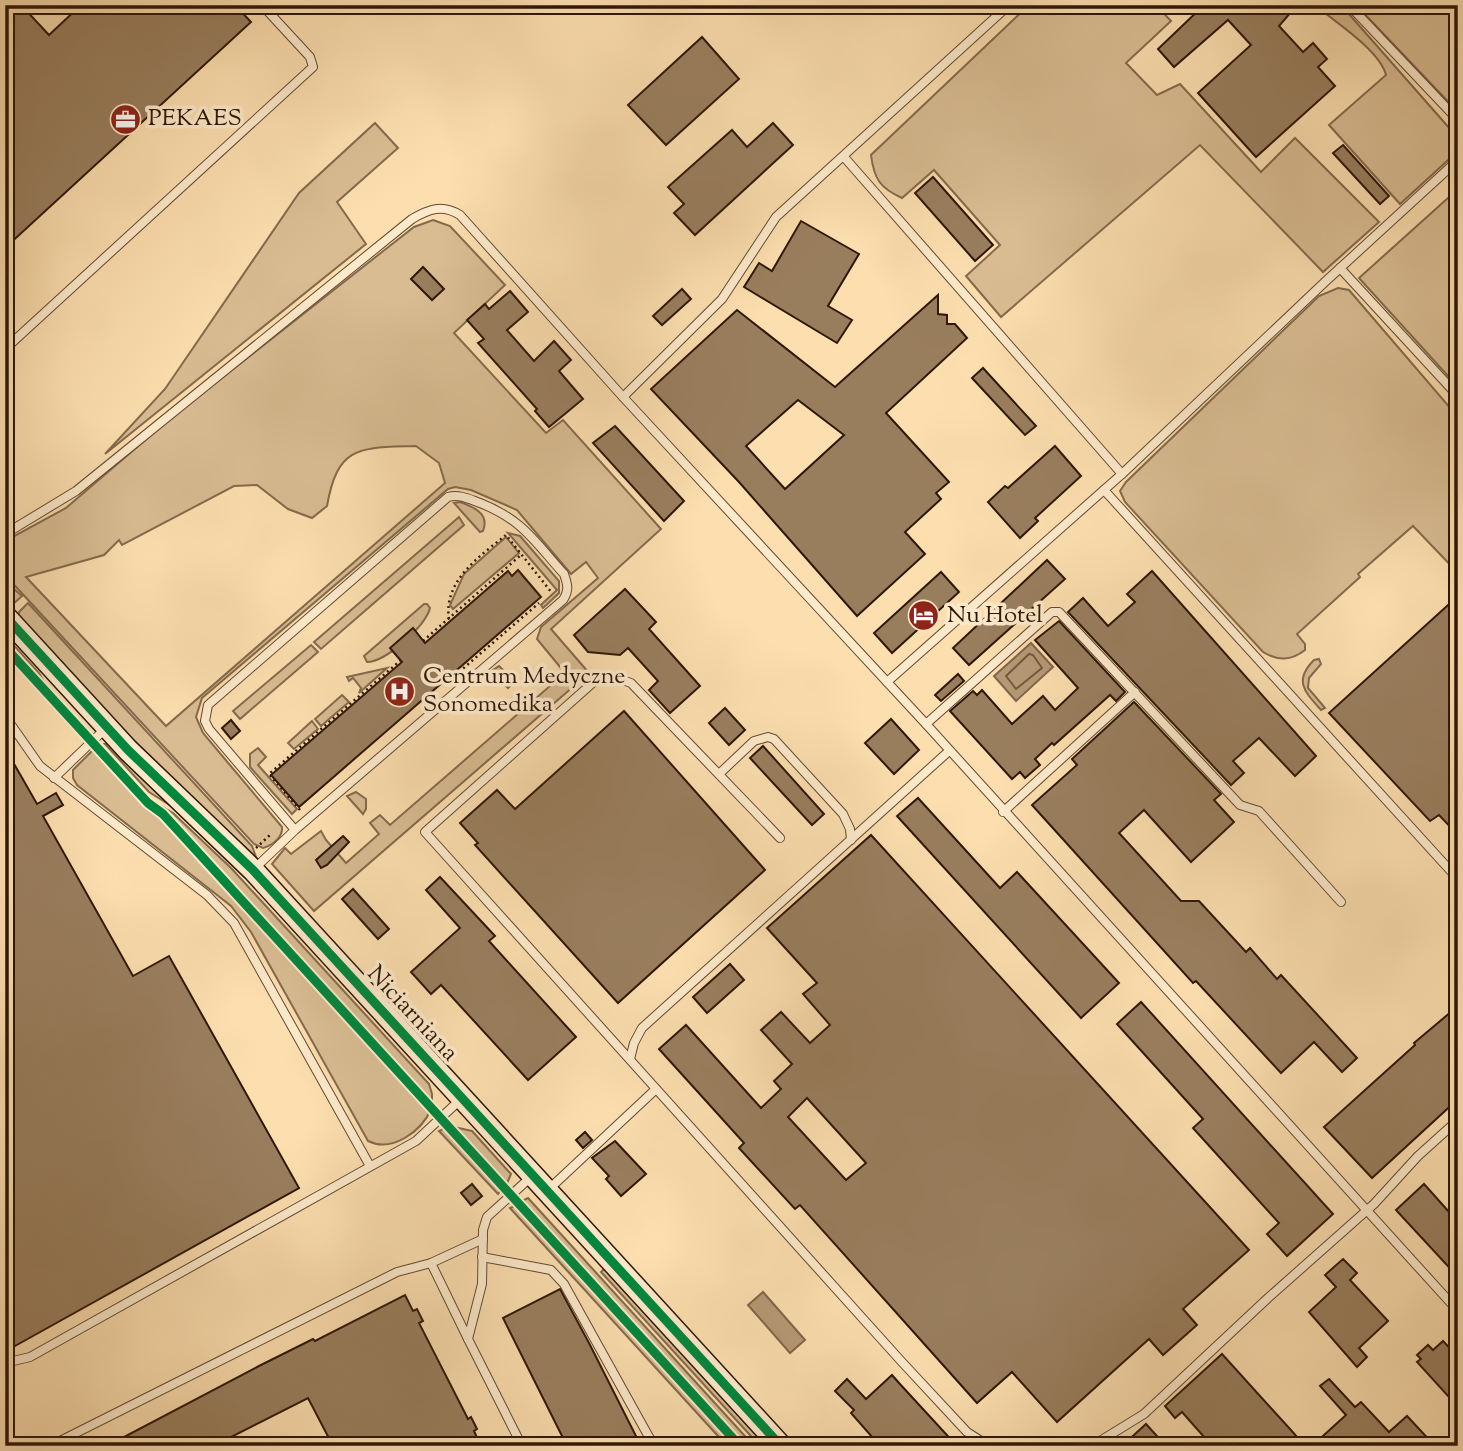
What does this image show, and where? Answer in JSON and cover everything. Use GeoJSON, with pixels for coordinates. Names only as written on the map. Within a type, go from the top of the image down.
{"type":"FeatureCollection","features":[{"type":"Feature","properties":{"kind":"street","name":"Niciarniana"},"geometry":{"type":"LineString","coordinates":[[5,617],[107,728],[253,870],[781,1446]]}},
{"type":"Feature","properties":{"kind":"lane"},"geometry":{"type":"LineString","coordinates":[[5,349],[313,67],[310,57],[262,5]]}},
{"type":"Feature","properties":{"kind":"lane"},"geometry":{"type":"LineString","coordinates":[[623,397],[722,299],[776,217],[1009,5]]}},
{"type":"Feature","properties":{"kind":"lane"},"geometry":{"type":"LineString","coordinates":[[1349,5],[1458,120]]}},
{"type":"Feature","properties":{"kind":"lane"},"geometry":{"type":"LineString","coordinates":[[844,157],[1122,474]]}},
{"type":"Feature","properties":{"kind":"lane"},"geometry":{"type":"LineString","coordinates":[[887,682],[1122,474],[1458,160]]}},
{"type":"Feature","properties":{"kind":"lane"},"geometry":{"type":"LineString","coordinates":[[5,534],[67,498],[412,219],[425,211],[439,208],[452,210],[460,215],[623,397],[926,724],[1458,1311]]}},
{"type":"Feature","properties":{"kind":"lane"},"geometry":{"type":"LineString","coordinates":[[1340,268],[1458,396]]}},
{"type":"Feature","properties":{"kind":"lane"},"geometry":{"type":"LineString","coordinates":[[1104,490],[1458,879]]}},
{"type":"Feature","properties":{"kind":"lane"},"geometry":{"type":"LineString","coordinates":[[253,870],[295,830],[568,593],[564,574],[512,518],[461,496],[454,495],[443,500],[208,705],[205,721],[208,729],[295,830]]}},
{"type":"Feature","properties":{"kind":"lane"},"geometry":{"type":"LineString","coordinates":[[926,724],[1052,612],[1059,612],[1240,805],[1259,811],[1341,902]]}},
{"type":"Feature","properties":{"kind":"lane"},"geometry":{"type":"LineString","coordinates":[[779,838],[631,682],[607,677],[597,679],[425,832],[967,1432],[989,1446]]}},
{"type":"Feature","properties":{"kind":"lane"},"geometry":{"type":"LineString","coordinates":[[1003,812],[1135,692]]}},
{"type":"Feature","properties":{"kind":"lane"},"geometry":{"type":"LineString","coordinates":[[5,716],[34,759],[54,778],[207,895],[234,923],[370,1166]]}},
{"type":"Feature","properties":{"kind":"lane"},"geometry":{"type":"LineString","coordinates":[[54,778],[107,728]]}},
{"type":"Feature","properties":{"kind":"lane"},"geometry":{"type":"LineString","coordinates":[[719,774],[754,741],[768,737],[774,739],[843,814],[850,829],[851,840]]}},
{"type":"Feature","properties":{"kind":"lane"},"geometry":{"type":"LineString","coordinates":[[630,1059],[642,1028],[949,751]]}},
{"type":"Feature","properties":{"kind":"lane"},"geometry":{"type":"LineString","coordinates":[[468,1339],[482,1284],[483,1239],[487,1217],[540,1182],[656,1089]]}},
{"type":"Feature","properties":{"kind":"lane"},"geometry":{"type":"LineString","coordinates":[[5,1363],[30,1357],[416,1141],[462,1098]]}},
{"type":"Feature","properties":{"kind":"lane"},"geometry":{"type":"LineString","coordinates":[[1092,1446],[1144,1414],[1367,1210],[1418,1156],[1458,1120]]}},
{"type":"Feature","properties":{"kind":"lane"},"geometry":{"type":"LineString","coordinates":[[50,1446],[397,1272],[431,1263],[483,1239]]}},
{"type":"Feature","properties":{"kind":"lane"},"geometry":{"type":"LineString","coordinates":[[482,1256],[551,1270],[565,1284],[654,1446]]}},
{"type":"Feature","properties":{"kind":"lane"},"geometry":{"type":"LineString","coordinates":[[431,1263],[522,1446]]}},
{"type":"Feature","properties":{"kind":"path"},"geometry":{"type":"LineString","coordinates":[[449,619],[447,608],[461,573],[506,535],[554,592],[548,597]]}},
{"type":"Feature","properties":{"kind":"path"},"geometry":{"type":"LineString","coordinates":[[423,641],[522,554]]}},
{"type":"Feature","properties":{"kind":"path"},"geometry":{"type":"LineString","coordinates":[[455,676],[542,602]]}},
{"type":"Feature","properties":{"kind":"path"},"geometry":{"type":"LineString","coordinates":[[256,848],[300,810],[269,774],[401,660]]}},
{"type":"Feature","properties":{"kind":"shaded area"},"geometry":{"type":"Polygon","coordinates":[[[1029,5],[1156,5],[1171,21],[1126,63],[1157,95],[1180,84],[1261,172],[1295,138],[1379,222],[1323,272],[1200,145],[1001,317],[966,276],[1000,245],[934,170],[902,198],[879,182],[871,155],[1029,5]]]}},
{"type":"Feature","properties":{"kind":"shaded area"},"geometry":{"type":"Polygon","coordinates":[[[1318,5],[1341,5],[1458,138],[1458,151],[1400,204],[1329,125],[1386,75],[1368,48],[1318,5]]]}},
{"type":"Feature","properties":{"kind":"shaded area"},"geometry":{"type":"Polygon","coordinates":[[[1356,5],[1458,5],[1458,112],[1356,5]]]}},
{"type":"Feature","properties":{"kind":"shaded area"},"geometry":{"type":"Polygon","coordinates":[[[375,123],[398,148],[337,202],[366,244],[105,454],[165,389],[299,193],[375,123]]]}},
{"type":"Feature","properties":{"kind":"shaded area"},"geometry":{"type":"Polygon","coordinates":[[[1458,189],[1458,387],[1359,278],[1458,189]]]}},
{"type":"Feature","properties":{"kind":"shaded area"},"geometry":{"type":"Polygon","coordinates":[[[433,220],[450,226],[505,285],[454,333],[546,433],[563,420],[661,529],[551,629],[589,673],[314,911],[272,864],[285,848],[291,854],[321,831],[346,863],[379,834],[370,823],[380,815],[390,825],[565,673],[537,639],[541,627],[598,578],[586,562],[571,574],[517,510],[471,490],[455,487],[448,489],[202,698],[196,717],[203,733],[282,827],[277,840],[263,848],[254,844],[5,575],[5,541],[66,508],[171,418],[414,227],[433,220]],[[416,446],[380,448],[355,453],[345,460],[338,471],[327,506],[312,518],[288,509],[257,485],[234,486],[122,545],[119,540],[104,555],[26,577],[166,726],[445,483],[439,463],[416,446]]]}},
{"type":"Feature","properties":{"kind":"shaded area"},"geometry":{"type":"Polygon","coordinates":[[[1338,288],[1349,290],[1458,417],[1458,573],[1413,526],[1358,574],[1360,577],[1297,634],[1305,644],[1305,650],[1290,658],[1279,658],[1263,652],[1125,502],[1120,491],[1126,482],[1319,296],[1338,288]]]}},
{"type":"Feature","properties":{"kind":"shaded area"},"geometry":{"type":"Polygon","coordinates":[[[460,502],[482,515],[485,525],[483,531],[480,532],[454,503],[460,502]]]}},
{"type":"Feature","properties":{"kind":"shaded area"},"geometry":{"type":"Polygon","coordinates":[[[459,517],[464,525],[321,649],[314,642],[459,517]]]}},
{"type":"Feature","properties":{"kind":"shaded area"},"geometry":{"type":"Polygon","coordinates":[[[508,533],[520,536],[559,581],[559,593],[543,608],[541,605],[557,590],[508,533]]]}},
{"type":"Feature","properties":{"kind":"shaded area"},"geometry":{"type":"Polygon","coordinates":[[[506,537],[519,553],[453,609],[450,605],[464,574],[506,537]]]}},
{"type":"Feature","properties":{"kind":"shaded area"},"geometry":{"type":"Polygon","coordinates":[[[5,581],[22,596],[12,605],[5,604],[5,581]]]}},
{"type":"Feature","properties":{"kind":"shaded area"},"geometry":{"type":"Polygon","coordinates":[[[28,603],[252,846],[256,857],[133,744],[18,618],[19,612],[28,603]]]}},
{"type":"Feature","properties":{"kind":"shaded area"},"geometry":{"type":"Polygon","coordinates":[[[424,604],[430,608],[413,633],[394,650],[367,662],[364,656],[424,604]]]}},
{"type":"Feature","properties":{"kind":"shaded area"},"geometry":{"type":"Polygon","coordinates":[[[5,636],[39,673],[48,689],[5,644],[5,636]]]}},
{"type":"Feature","properties":{"kind":"shaded area"},"geometry":{"type":"Polygon","coordinates":[[[311,645],[318,652],[240,719],[233,711],[311,645]]]}},
{"type":"Feature","properties":{"kind":"shaded area"},"geometry":{"type":"Polygon","coordinates":[[[1319,659],[1321,664],[1309,678],[1308,688],[1325,708],[1321,710],[1306,692],[1303,680],[1308,667],[1314,660],[1319,659]]]}},
{"type":"Feature","properties":{"kind":"shaded area"},"geometry":{"type":"Polygon","coordinates":[[[499,666],[513,680],[508,688],[493,673],[499,666]]]}},
{"type":"Feature","properties":{"kind":"shaded area"},"geometry":{"type":"Polygon","coordinates":[[[387,668],[359,693],[361,688],[353,678],[349,681],[347,677],[387,668]]]}},
{"type":"Feature","properties":{"kind":"shaded area"},"geometry":{"type":"Polygon","coordinates":[[[342,695],[349,702],[321,726],[315,719],[342,695]]]}},
{"type":"Feature","properties":{"kind":"shaded area"},"geometry":{"type":"Polygon","coordinates":[[[312,721],[318,729],[294,749],[288,743],[312,721]]]}},
{"type":"Feature","properties":{"kind":"shaded area"},"geometry":{"type":"Polygon","coordinates":[[[105,744],[109,744],[176,809],[149,792],[105,744]]]}},
{"type":"Feature","properties":{"kind":"shaded area"},"geometry":{"type":"Polygon","coordinates":[[[95,748],[431,1109],[413,1132],[387,1144],[368,1141],[251,932],[231,906],[77,785],[73,770],[95,748]]]}},
{"type":"Feature","properties":{"kind":"shaded area"},"geometry":{"type":"Polygon","coordinates":[[[258,748],[266,757],[258,765],[297,809],[292,814],[250,767],[250,754],[258,748]]]}},
{"type":"Feature","properties":{"kind":"shaded area"},"geometry":{"type":"Polygon","coordinates":[[[356,792],[366,799],[363,814],[347,796],[356,792]]]}},
{"type":"Feature","properties":{"kind":"shaded area"},"geometry":{"type":"Polygon","coordinates":[[[149,799],[173,813],[231,868],[429,1084],[432,1103],[164,812],[149,799]]]}},
{"type":"Feature","properties":{"kind":"shaded area"},"geometry":{"type":"Polygon","coordinates":[[[448,1127],[502,1189],[498,1194],[439,1131],[448,1127]]]}},
{"type":"Feature","properties":{"kind":"shaded area"},"geometry":{"type":"Polygon","coordinates":[[[454,1127],[472,1131],[511,1174],[506,1186],[454,1127]]]}},
{"type":"Feature","properties":{"kind":"shaded area"},"geometry":{"type":"Polygon","coordinates":[[[528,1198],[754,1446],[744,1446],[520,1202],[528,1198]]]}},
{"type":"Feature","properties":{"kind":"shaded area"},"geometry":{"type":"Polygon","coordinates":[[[517,1205],[737,1446],[727,1446],[510,1208],[517,1205]]]}},
{"type":"Feature","properties":{"kind":"shaded area"},"geometry":{"type":"Polygon","coordinates":[[[605,1268],[767,1446],[760,1446],[601,1272],[605,1268]]]}},
{"type":"Feature","properties":{"kind":"water"},"geometry":{"type":"Polygon","coordinates":[[[1031,643],[1053,667],[1016,701],[994,676],[1031,643]]]}},
{"type":"Feature","properties":{"kind":"water"},"geometry":{"type":"Polygon","coordinates":[[[763,1292],[805,1340],[790,1353],[748,1305],[763,1292]]]}},
{"type":"Feature","properties":{"kind":"building"},"geometry":{"type":"Polygon","coordinates":[[[5,5],[21,5],[49,35],[81,5],[235,5],[251,22],[5,248],[5,5]]]}},
{"type":"Feature","properties":{"kind":"building"},"geometry":{"type":"Polygon","coordinates":[[[1204,5],[1297,5],[1279,26],[1303,52],[1313,43],[1327,59],[1318,67],[1335,86],[1256,157],[1198,93],[1251,45],[1228,20],[1174,67],[1158,49],[1204,5]]]}},
{"type":"Feature","properties":{"kind":"building"},"geometry":{"type":"Polygon","coordinates":[[[702,37],[739,79],[666,145],[628,105],[702,37]]]}},
{"type":"Feature","properties":{"kind":"building"},"geometry":{"type":"Polygon","coordinates":[[[773,123],[793,145],[695,235],[674,213],[684,204],[668,187],[732,130],[747,147],[773,123]]]}},
{"type":"Feature","properties":{"kind":"building"},"geometry":{"type":"Polygon","coordinates":[[[1343,145],[1389,196],[1380,204],[1333,153],[1343,145]]]}},
{"type":"Feature","properties":{"kind":"building"},"geometry":{"type":"Polygon","coordinates":[[[933,177],[993,245],[975,261],[915,193],[933,177]]]}},
{"type":"Feature","properties":{"kind":"building"},"geometry":{"type":"Polygon","coordinates":[[[801,221],[859,254],[828,306],[852,320],[837,343],[744,287],[759,263],[772,271],[801,221]]]}},
{"type":"Feature","properties":{"kind":"building"},"geometry":{"type":"Polygon","coordinates":[[[423,267],[444,289],[432,300],[411,279],[423,267]]]}},
{"type":"Feature","properties":{"kind":"building"},"geometry":{"type":"Polygon","coordinates":[[[682,289],[691,299],[662,325],[653,316],[682,289]]]}},
{"type":"Feature","properties":{"kind":"building"},"geometry":{"type":"Polygon","coordinates":[[[510,291],[528,312],[507,330],[534,361],[554,341],[571,360],[559,371],[583,399],[549,427],[535,411],[537,409],[478,343],[484,339],[467,320],[485,304],[489,309],[510,291]]]}},
{"type":"Feature","properties":{"kind":"building"},"geometry":{"type":"Polygon","coordinates":[[[938,295],[938,314],[947,315],[947,324],[955,324],[967,338],[886,413],[949,482],[936,493],[941,499],[905,532],[925,554],[857,616],[739,482],[651,389],[737,310],[835,387],[938,295]],[[798,400],[746,446],[785,489],[844,435],[798,400]]]}},
{"type":"Feature","properties":{"kind":"building"},"geometry":{"type":"Polygon","coordinates":[[[983,368],[1036,426],[1025,435],[972,378],[983,368]]]}},
{"type":"Feature","properties":{"kind":"building"},"geometry":{"type":"Polygon","coordinates":[[[615,426],[684,501],[664,521],[593,443],[615,426]]]}},
{"type":"Feature","properties":{"kind":"building"},"geometry":{"type":"Polygon","coordinates":[[[1055,446],[1081,476],[1035,518],[1038,521],[1020,538],[988,502],[1055,446]]]}},
{"type":"Feature","properties":{"kind":"building"},"geometry":{"type":"Polygon","coordinates":[[[1047,560],[1065,579],[969,665],[953,648],[1047,560]]]}},
{"type":"Feature","properties":{"kind":"building","name":"Centrum Medyczne Sonomedika"},"geometry":{"type":"Polygon","coordinates":[[[518,570],[541,597],[299,807],[271,775],[402,662],[390,648],[413,628],[425,643],[508,571],[512,576],[518,570]]]}},
{"type":"Feature","properties":{"kind":"building"},"geometry":{"type":"Polygon","coordinates":[[[1152,571],[1316,756],[1295,776],[1259,738],[1233,761],[1244,773],[1231,785],[1068,612],[1083,598],[1108,626],[1135,602],[1127,594],[1152,571]]]}},
{"type":"Feature","properties":{"kind":"building"},"geometry":{"type":"Polygon","coordinates":[[[941,572],[959,592],[892,653],[874,633],[941,572]]]}},
{"type":"Feature","properties":{"kind":"building"},"geometry":{"type":"Polygon","coordinates":[[[625,589],[656,622],[649,629],[700,686],[670,713],[649,690],[658,681],[628,648],[620,655],[588,652],[574,635],[625,589]]]}},
{"type":"Feature","properties":{"kind":"building"},"geometry":{"type":"Polygon","coordinates":[[[1458,596],[1458,835],[1439,815],[1430,821],[1329,713],[1458,596]]]}},
{"type":"Feature","properties":{"kind":"building"},"geometry":{"type":"Polygon","coordinates":[[[1059,621],[1125,692],[1116,701],[1110,695],[1054,745],[1052,743],[1035,759],[1040,765],[1025,778],[1020,772],[1012,779],[950,711],[973,691],[977,695],[982,690],[1012,724],[1043,696],[1055,710],[1078,688],[1035,640],[1059,621]]]}},
{"type":"Feature","properties":{"kind":"building"},"geometry":{"type":"Polygon","coordinates":[[[958,674],[964,681],[941,701],[935,695],[958,674]]]}},
{"type":"Feature","properties":{"kind":"building"},"geometry":{"type":"Polygon","coordinates":[[[1134,702],[1221,794],[1214,800],[1234,822],[1191,862],[1144,810],[1119,833],[1181,901],[1199,901],[1246,952],[1250,948],[1277,979],[1281,975],[1357,1058],[1342,1072],[1314,1042],[1281,1073],[1196,981],[1193,983],[1032,805],[1077,765],[1072,759],[1134,702]]]}},
{"type":"Feature","properties":{"kind":"building"},"geometry":{"type":"Polygon","coordinates":[[[725,708],[745,730],[729,745],[709,723],[725,708]]]}},
{"type":"Feature","properties":{"kind":"building"},"geometry":{"type":"Polygon","coordinates":[[[624,711],[765,870],[618,1003],[475,845],[478,843],[460,823],[497,790],[515,809],[624,711]]]}},
{"type":"Feature","properties":{"kind":"building"},"geometry":{"type":"Polygon","coordinates":[[[891,719],[919,750],[894,774],[865,743],[891,719]]]}},
{"type":"Feature","properties":{"kind":"building"},"geometry":{"type":"Polygon","coordinates":[[[231,720],[240,731],[231,739],[222,728],[231,720]]]}},
{"type":"Feature","properties":{"kind":"building"},"geometry":{"type":"Polygon","coordinates":[[[763,746],[824,814],[812,825],[750,758],[763,746]]]}},
{"type":"Feature","properties":{"kind":"building"},"geometry":{"type":"Polygon","coordinates":[[[5,748],[37,804],[56,793],[63,805],[43,816],[133,976],[169,956],[299,1188],[15,1346],[5,1328],[5,1288],[11,1285],[5,1275],[5,748]]]}},
{"type":"Feature","properties":{"kind":"building"},"geometry":{"type":"Polygon","coordinates":[[[918,798],[1000,888],[1017,872],[1119,983],[1081,1018],[897,816],[918,798]]]}},
{"type":"Feature","properties":{"kind":"building"},"geometry":{"type":"Polygon","coordinates":[[[871,835],[1249,1250],[1183,1309],[1197,1325],[1163,1355],[1149,1339],[1057,1422],[1012,1372],[977,1403],[800,1205],[795,1209],[739,1148],[744,1143],[659,1049],[686,1025],[761,1108],[781,1089],[774,1081],[792,1064],[761,1030],[781,1012],[810,1043],[830,1025],[803,994],[817,983],[767,928],[871,835]],[[807,1098],[788,1117],[846,1180],[866,1163],[807,1098]]]}},
{"type":"Feature","properties":{"kind":"building"},"geometry":{"type":"Polygon","coordinates":[[[343,836],[349,842],[321,868],[316,860],[343,836]]]}},
{"type":"Feature","properties":{"kind":"building"},"geometry":{"type":"Polygon","coordinates":[[[440,877],[495,936],[489,941],[576,1037],[528,1080],[441,985],[431,994],[411,972],[460,928],[426,890],[440,877]]]}},
{"type":"Feature","properties":{"kind":"building"},"geometry":{"type":"Polygon","coordinates":[[[353,889],[389,929],[378,939],[342,899],[353,889]]]}},
{"type":"Feature","properties":{"kind":"building"},"geometry":{"type":"Polygon","coordinates":[[[730,964],[744,980],[707,1013],[693,997],[730,964]]]}},
{"type":"Feature","properties":{"kind":"building"},"geometry":{"type":"Polygon","coordinates":[[[1141,1002],[1333,1214],[1287,1256],[1267,1234],[1279,1223],[1193,1128],[1203,1119],[1117,1024],[1141,1002]]]}},
{"type":"Feature","properties":{"kind":"building"},"geometry":{"type":"Polygon","coordinates":[[[1458,1006],[1458,1099],[1372,1178],[1324,1127],[1458,1006]]]}},
{"type":"Feature","properties":{"kind":"building"},"geometry":{"type":"Polygon","coordinates":[[[585,1132],[592,1140],[583,1148],[576,1140],[585,1132]]]}},
{"type":"Feature","properties":{"kind":"building"},"geometry":{"type":"Polygon","coordinates":[[[615,1141],[646,1174],[621,1196],[606,1179],[609,1176],[592,1158],[615,1141]]]}},
{"type":"Feature","properties":{"kind":"building"},"geometry":{"type":"Polygon","coordinates":[[[472,1184],[482,1196],[471,1205],[461,1193],[472,1184]]]}},
{"type":"Feature","properties":{"kind":"building"},"geometry":{"type":"Polygon","coordinates":[[[1424,1184],[1458,1222],[1458,1277],[1396,1210],[1424,1184]]]}},
{"type":"Feature","properties":{"kind":"building"},"geometry":{"type":"Polygon","coordinates":[[[1343,1259],[1357,1273],[1350,1280],[1388,1321],[1359,1348],[1367,1357],[1357,1367],[1309,1312],[1336,1287],[1325,1275],[1343,1259]]]}},
{"type":"Feature","properties":{"kind":"building"},"geometry":{"type":"Polygon","coordinates":[[[560,1289],[641,1446],[567,1446],[503,1318],[560,1289]]]}},
{"type":"Feature","properties":{"kind":"building"},"geometry":{"type":"Polygon","coordinates":[[[405,1295],[413,1311],[417,1309],[423,1321],[419,1323],[468,1419],[471,1417],[481,1446],[333,1446],[308,1398],[231,1437],[235,1446],[107,1446],[259,1366],[405,1295]]]}},
{"type":"Feature","properties":{"kind":"building"},"geometry":{"type":"Polygon","coordinates":[[[1443,1341],[1458,1357],[1458,1407],[1417,1362],[1421,1359],[1417,1355],[1428,1345],[1433,1350],[1443,1341]]]}},
{"type":"Feature","properties":{"kind":"building"},"geometry":{"type":"Polygon","coordinates":[[[1222,1354],[1305,1446],[1212,1446],[1182,1412],[1175,1418],[1165,1406],[1222,1354]]]}},
{"type":"Feature","properties":{"kind":"building"},"geometry":{"type":"Polygon","coordinates":[[[892,1375],[957,1446],[880,1446],[851,1413],[854,1410],[835,1391],[847,1379],[866,1399],[892,1375]]]}},
{"type":"Feature","properties":{"kind":"building"},"geometry":{"type":"Polygon","coordinates":[[[1329,1379],[1355,1407],[1361,1402],[1389,1432],[1407,1416],[1435,1446],[1312,1446],[1346,1415],[1320,1386],[1329,1379]]]}},
{"type":"Feature","properties":{"kind":"building"},"geometry":{"type":"Polygon","coordinates":[[[1146,1424],[1166,1446],[1122,1446],[1146,1424]]]}},
{"type":"Feature","properties":{"kind":"cycle path"},"geometry":{"type":"LineString","coordinates":[[5,616],[128,750],[253,870],[781,1446]]}},
{"type":"Feature","properties":{"kind":"cycle path"},"geometry":{"type":"LineString","coordinates":[[5,647],[148,803],[163,814],[740,1446]]}},
{"type":"Feature","properties":{"kind":"place","name":"PEKAES"},"geometry":{"type":"Point","coordinates":[125,119]}},
{"type":"Feature","properties":{"kind":"place","name":"Nu Hotel"},"geometry":{"type":"Point","coordinates":[924,616]}},
{"type":"Feature","properties":{"kind":"place","name":"Centrum Medyczne Sonomedika"},"geometry":{"type":"Point","coordinates":[400,691]}}]}
